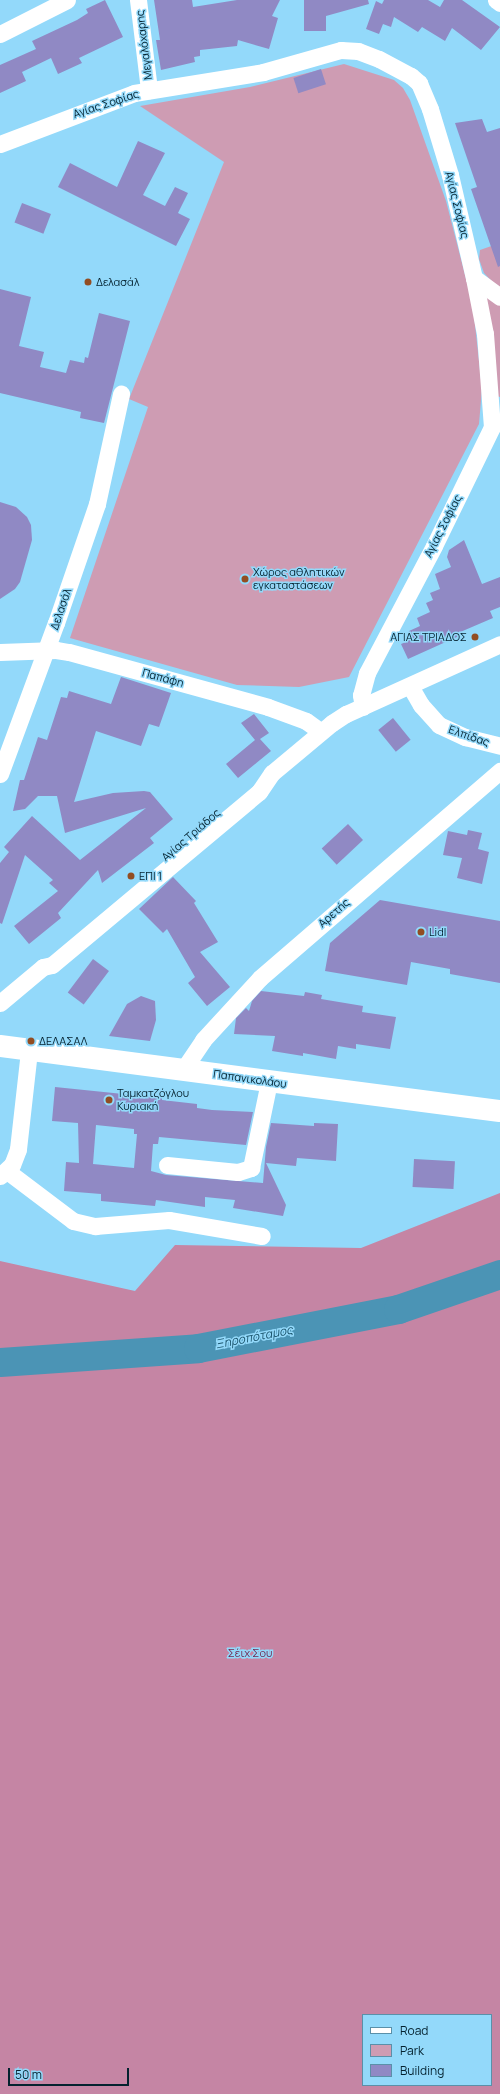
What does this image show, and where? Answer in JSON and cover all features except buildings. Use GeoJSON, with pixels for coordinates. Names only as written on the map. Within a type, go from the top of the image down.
{"type":"FeatureCollection","features":[{"type":"Feature","properties":{"kind":"main road","name":"Παπανικολάου"},"geometry":{"type":"LineString","coordinates":[[0,1046],[29,1051],[500,1111]]}},
{"type":"Feature","properties":{"kind":"street"},"geometry":{"type":"LineString","coordinates":[[0,34],[67,0]]}},
{"type":"Feature","properties":{"kind":"street","name":"Μεγαλόχαρης"},"geometry":{"type":"LineString","coordinates":[[138,0],[149,90]]}},
{"type":"Feature","properties":{"kind":"street"},"geometry":{"type":"LineString","coordinates":[[496,0],[500,3]]}},
{"type":"Feature","properties":{"kind":"street","name":"Αγίας Σοφίας"},"geometry":{"type":"LineString","coordinates":[[0,138],[30,130],[119,98],[149,90],[257,74],[347,50],[379,59],[411,76],[421,88],[435,125],[454,192],[474,278],[485,334],[496,412],[488,439],[366,673],[361,695],[363,707]]}},
{"type":"Feature","properties":{"kind":"street","name":"Αγίας Σοφίας"},"geometry":{"type":"LineString","coordinates":[[0,144],[30,130]]}},
{"type":"Feature","properties":{"kind":"street"},"geometry":{"type":"LineString","coordinates":[[474,278],[500,297]]}},
{"type":"Feature","properties":{"kind":"street","name":"Δελασάλ"},"geometry":{"type":"LineString","coordinates":[[0,774],[46,650],[97,504],[121,394]]}},
{"type":"Feature","properties":{"kind":"street","name":"Αγίας Τριάδος"},"geometry":{"type":"LineString","coordinates":[[0,1002],[44,967],[52,965],[259,792],[272,773],[320,731],[346,714],[500,644]]}},
{"type":"Feature","properties":{"kind":"street","name":"Παπάφη"},"geometry":{"type":"LineString","coordinates":[[0,652],[46,650],[69,652],[268,706],[306,721],[320,731]]}},
{"type":"Feature","properties":{"kind":"street","name":"Ελπίδας"},"geometry":{"type":"LineString","coordinates":[[410,686],[421,705],[439,725],[465,737],[500,746]]}},
{"type":"Feature","properties":{"kind":"street","name":"Αρετής"},"geometry":{"type":"LineString","coordinates":[[184,1070],[203,1040],[260,978],[500,771]]}},
{"type":"Feature","properties":{"kind":"street"},"geometry":{"type":"LineString","coordinates":[[29,1051],[18,1149],[4,1174],[73,1220],[95,1226],[169,1220],[262,1236]]}},
{"type":"Feature","properties":{"kind":"street"},"geometry":{"type":"LineString","coordinates":[[167,1165],[238,1172],[251,1168],[269,1082]]}},
{"type":"Feature","properties":{"kind":"green space"},"geometry":{"type":"Polygon","coordinates":[[[344,64],[394,80],[403,88],[410,100],[446,201],[473,306],[482,389],[479,424],[349,677],[299,687],[237,685],[70,638],[148,407],[129,399],[224,162],[140,106],[250,87],[344,64]]]}},
{"type":"Feature","properties":{"kind":"green space"},"geometry":{"type":"Polygon","coordinates":[[[500,243],[500,290],[484,273],[479,259],[480,250],[500,243]]]}},
{"type":"Feature","properties":{"kind":"green space"},"geometry":{"type":"Polygon","coordinates":[[[485,298],[490,298],[500,305],[500,397],[496,396],[485,298]]]}},
{"type":"Feature","properties":{"kind":"green space","name":"Σέιχ Σου"},"geometry":{"type":"Polygon","coordinates":[[[500,1193],[500,2094],[0,2094],[0,1261],[135,1291],[175,1245],[361,1248],[500,1193]]]}},
{"type":"Feature","properties":{"kind":"waterway","name":"Ξηροπόταμος"},"geometry":{"type":"LineString","coordinates":[[0,1362],[198,1348],[398,1309],[500,1274]]}},
{"type":"Feature","properties":{"kind":"place","name":"Δελασάλ"},"geometry":{"type":"Point","coordinates":[88,282]}},
{"type":"Feature","properties":{"kind":"place","name":"Χώρος αθλητικών εγκαταστάσεων"},"geometry":{"type":"Point","coordinates":[245,579]}},
{"type":"Feature","properties":{"kind":"place","name":"ΑΓΙΑΣ ΤΡΙΑΔΟΣ"},"geometry":{"type":"Point","coordinates":[475,637]}},
{"type":"Feature","properties":{"kind":"place","name":"ΕΠΙ 1"},"geometry":{"type":"Point","coordinates":[131,876]}},
{"type":"Feature","properties":{"kind":"place","name":"Lidl"},"geometry":{"type":"Point","coordinates":[421,932]}},
{"type":"Feature","properties":{"kind":"place","name":"ΔΕΛΑΣΑΛ"},"geometry":{"type":"Point","coordinates":[31,1041]}},
{"type":"Feature","properties":{"kind":"place","name":"Ταμκατζόγλου Κυριακή"},"geometry":{"type":"Point","coordinates":[109,1100]}}]}
